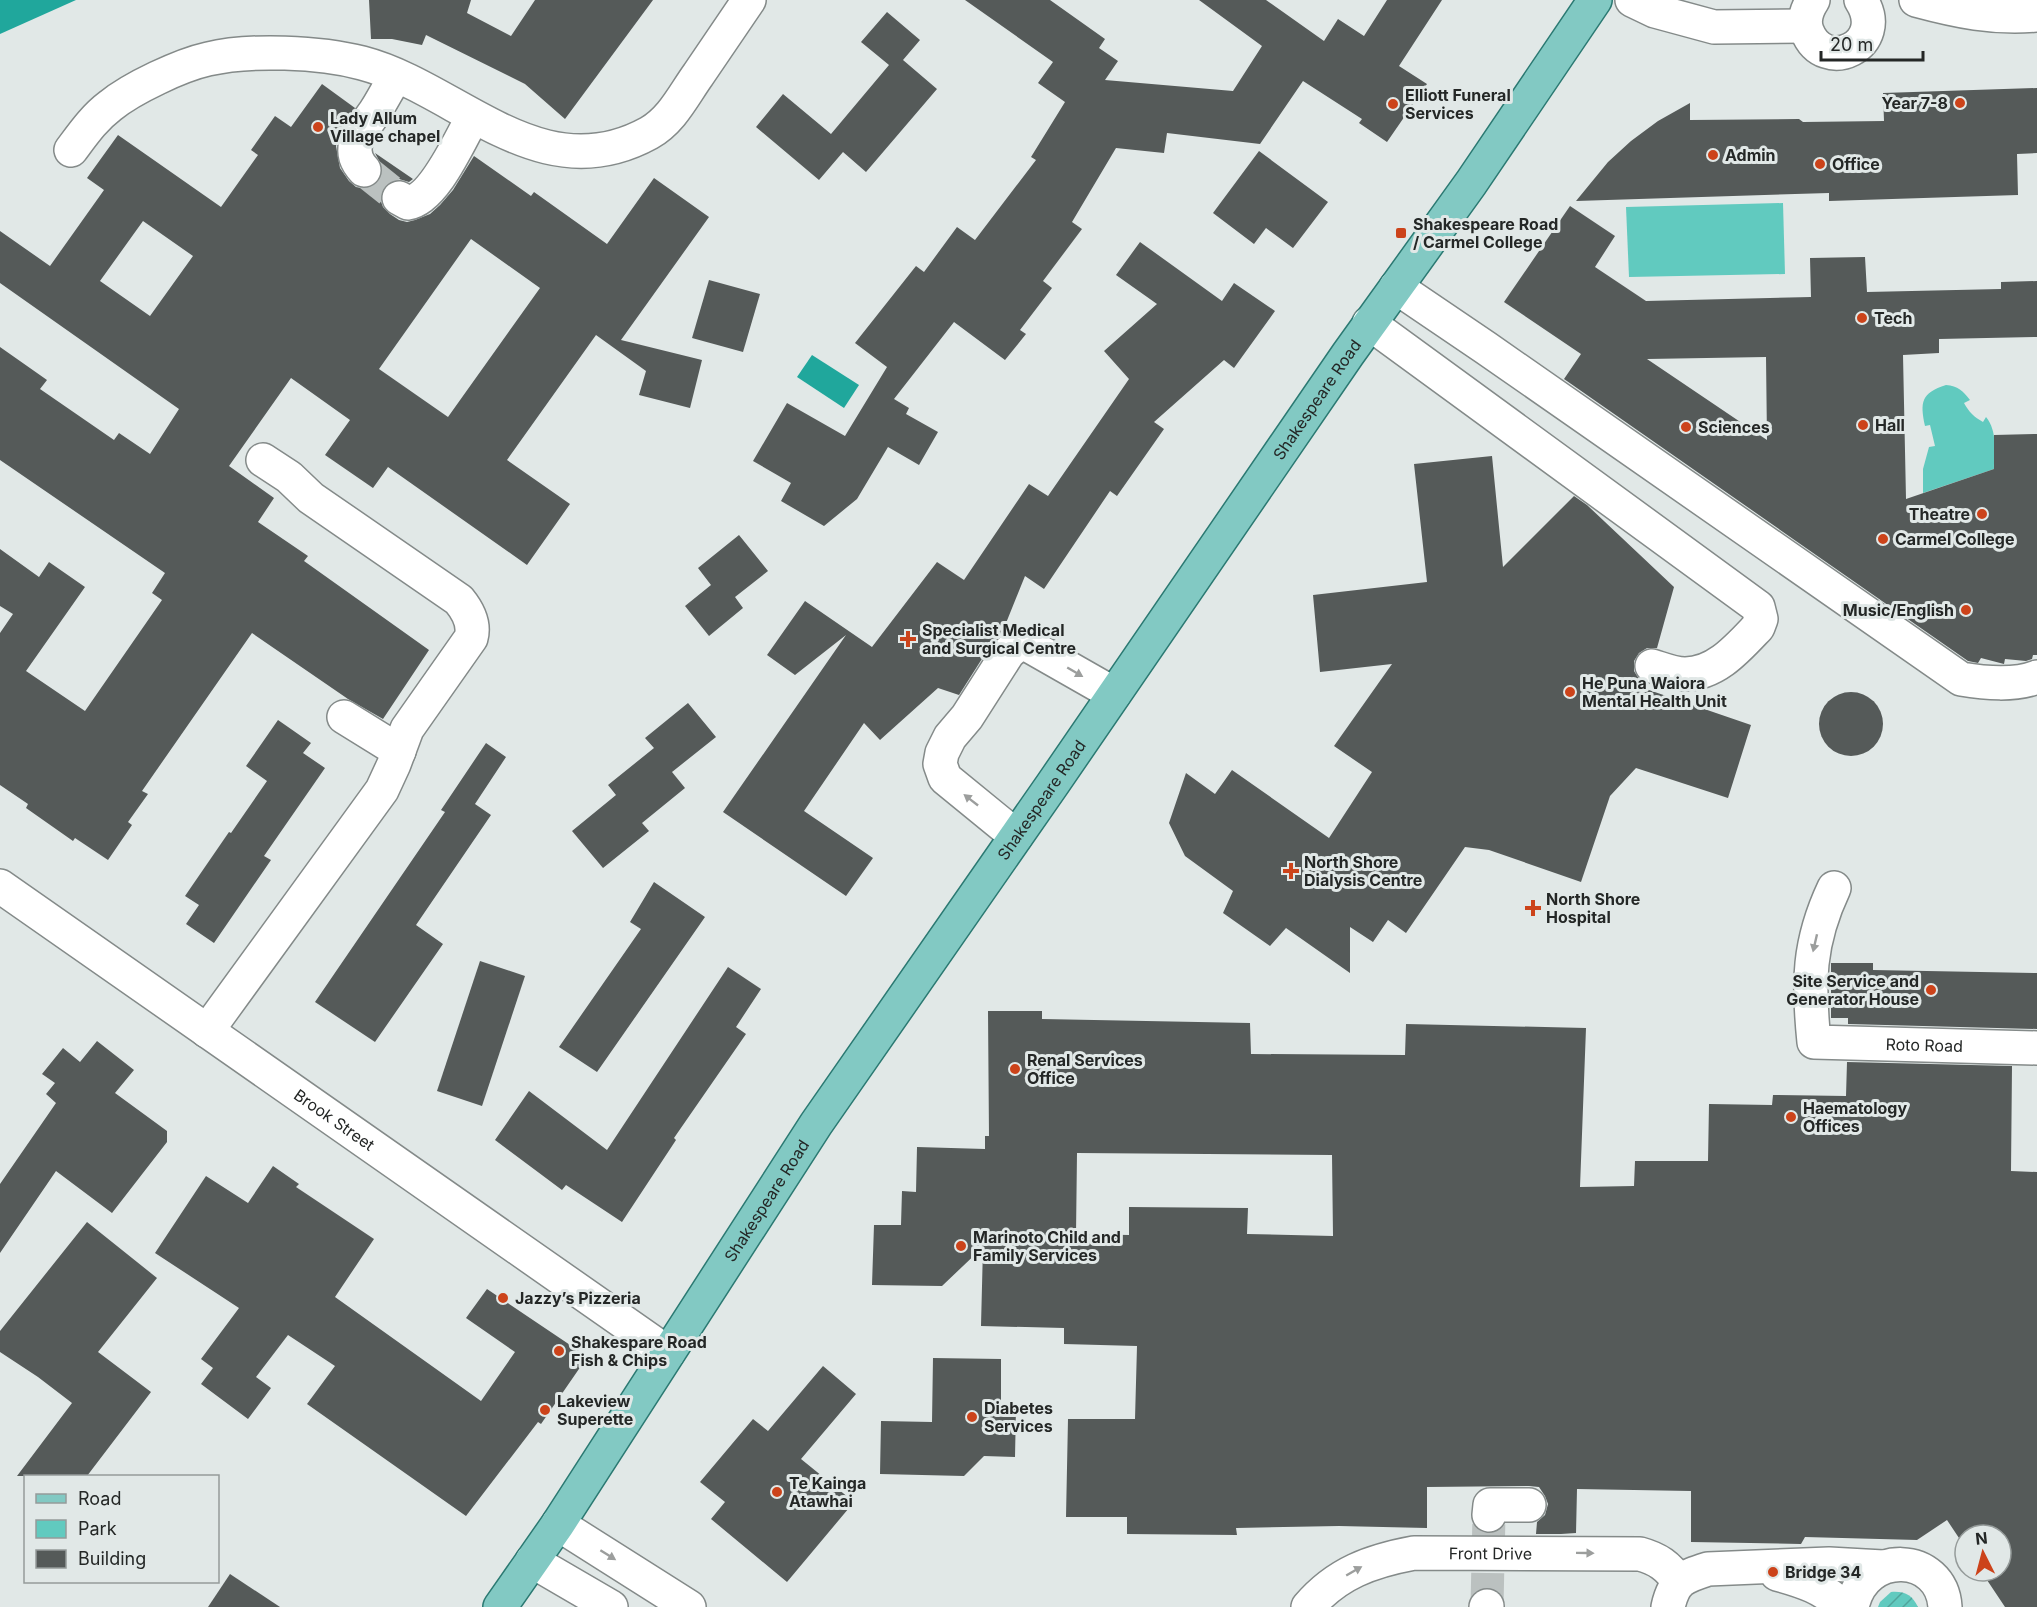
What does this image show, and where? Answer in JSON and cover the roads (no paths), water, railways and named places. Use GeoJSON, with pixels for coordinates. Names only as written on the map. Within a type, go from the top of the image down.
{"type":"FeatureCollection","features":[{"type":"Feature","properties":{"kind":"main road","name":"Shakespeare Road"},"geometry":{"type":"LineString","coordinates":[[500,1607],[558,1524],[816,1124],[1369,323],[1471,183],[1595,0]]}},
{"type":"Feature","properties":{"kind":"street"},"geometry":{"type":"LineString","coordinates":[[71,150],[99,115],[118,100],[178,70],[208,59],[248,54],[322,57],[362,63],[396,76],[511,135],[560,149],[590,152],[602,150],[649,133],[665,121],[680,103],[749,0]]}},
{"type":"Feature","properties":{"kind":"street"},"geometry":{"type":"LineString","coordinates":[[1632,0],[1655,11],[1714,27],[1809,13],[1815,45],[1835,53],[1856,48],[1863,40],[1868,30],[1865,9],[1891,13],[1910,0]]}},
{"type":"Feature","properties":{"kind":"street"},"geometry":{"type":"LineString","coordinates":[[1916,0],[1952,9],[2002,17],[2037,15]]}},
{"type":"Feature","properties":{"kind":"street"},"geometry":{"type":"LineString","coordinates":[[364,170],[356,159],[356,144],[396,76]]}},
{"type":"Feature","properties":{"kind":"street"},"geometry":{"type":"LineString","coordinates":[[399,198],[409,203],[422,198],[443,171],[473,117]]}},
{"type":"Feature","properties":{"kind":"street"},"geometry":{"type":"LineString","coordinates":[[1396,287],[1961,679],[1985,683],[2022,680],[2037,702]]}},
{"type":"Feature","properties":{"kind":"street"},"geometry":{"type":"LineString","coordinates":[[1369,323],[1758,607],[1761,619],[1758,627],[1720,663],[1700,672],[1683,674],[1652,666]]}},
{"type":"Feature","properties":{"kind":"street"},"geometry":{"type":"LineString","coordinates":[[207,1031],[382,790],[407,729],[471,638],[472,630],[468,614],[459,600],[310,498],[289,477],[262,460]]}},
{"type":"Feature","properties":{"kind":"street"},"geometry":{"type":"LineString","coordinates":[[1016,836],[945,778],[940,764],[942,753],[950,737],[967,717],[1008,652],[1013,647],[1028,645],[1114,694]]}},
{"type":"Feature","properties":{"kind":"street"},"geometry":{"type":"LineString","coordinates":[[344,717],[399,751]]}},
{"type":"Feature","properties":{"kind":"street","name":"Brook Street"},"geometry":{"type":"LineString","coordinates":[[0,886],[668,1353]]}},
{"type":"Feature","properties":{"kind":"street","name":"Roto Road"},"geometry":{"type":"LineString","coordinates":[[1834,888],[1822,914],[1812,953],[1809,996],[1814,1042],[2037,1048]]}},
{"type":"Feature","properties":{"kind":"street"},"geometry":{"type":"LineString","coordinates":[[1489,1515],[1490,1505],[1529,1505]]}},
{"type":"Feature","properties":{"kind":"street"},"geometry":{"type":"LineString","coordinates":[[558,1524],[690,1607]]}},
{"type":"Feature","properties":{"kind":"street","name":"Front Drive"},"geometry":{"type":"LineString","coordinates":[[1308,1607],[1316,1597],[1359,1568],[1382,1559],[1414,1553],[1640,1554],[1661,1562],[1669,1569],[1673,1594]]}},
{"type":"Feature","properties":{"kind":"street"},"geometry":{"type":"LineString","coordinates":[[532,1561],[611,1607]]}},
{"type":"Feature","properties":{"kind":"street"},"geometry":{"type":"LineString","coordinates":[[1673,1594],[1690,1575],[1708,1569],[1896,1564],[1909,1565],[1922,1570],[1932,1578],[1941,1590],[1945,1607]]}},
{"type":"Feature","properties":{"kind":"street"},"geometry":{"type":"LineString","coordinates":[[1852,1607],[1861,1582],[1883,1566]]}},
{"type":"Feature","properties":{"kind":"street"},"geometry":{"type":"LineString","coordinates":[[1755,1568],[1815,1586],[1829,1594],[1843,1607]]}},
{"type":"Feature","properties":{"kind":"tunnel"},"geometry":{"type":"LineString","coordinates":[[364,170],[399,198]]}},
{"type":"Feature","properties":{"kind":"tunnel"},"geometry":{"type":"LineString","coordinates":[[1487,1606],[1489,1515]]}},
{"type":"Feature","properties":{"kind":"place","name":"Year 7-8"},"geometry":{"type":"Point","coordinates":[1960,103]}},
{"type":"Feature","properties":{"kind":"place","name":"Elliott Funeral Services"},"geometry":{"type":"Point","coordinates":[1393,104]}},
{"type":"Feature","properties":{"kind":"place","name":"Lady Allum Village chapel"},"geometry":{"type":"Point","coordinates":[318,127]}},
{"type":"Feature","properties":{"kind":"place","name":"Admin"},"geometry":{"type":"Point","coordinates":[1713,155]}},
{"type":"Feature","properties":{"kind":"place","name":"Office"},"geometry":{"type":"Point","coordinates":[1820,164]}},
{"type":"Feature","properties":{"kind":"place","name":"Shakespeare Road / Carmel College"},"geometry":{"type":"Point","coordinates":[1401,233]}},
{"type":"Feature","properties":{"kind":"place","name":"Tech"},"geometry":{"type":"Point","coordinates":[1862,318]}},
{"type":"Feature","properties":{"kind":"place","name":"Hall"},"geometry":{"type":"Point","coordinates":[1863,425]}},
{"type":"Feature","properties":{"kind":"place","name":"Sciences"},"geometry":{"type":"Point","coordinates":[1686,427]}},
{"type":"Feature","properties":{"kind":"place","name":"Theatre"},"geometry":{"type":"Point","coordinates":[1982,514]}},
{"type":"Feature","properties":{"kind":"place","name":"Carmel College"},"geometry":{"type":"Point","coordinates":[1883,539]}},
{"type":"Feature","properties":{"kind":"place","name":"Music/English"},"geometry":{"type":"Point","coordinates":[1966,610]}},
{"type":"Feature","properties":{"kind":"place","name":"Specialist Medical and Surgical Centre"},"geometry":{"type":"Point","coordinates":[908,639]}},
{"type":"Feature","properties":{"kind":"place","name":"He Puna Waiora Mental Health Unit"},"geometry":{"type":"Point","coordinates":[1570,692]}},
{"type":"Feature","properties":{"kind":"place","name":"North Shore Dialysis Centre"},"geometry":{"type":"Point","coordinates":[1291,871]}},
{"type":"Feature","properties":{"kind":"place","name":"North Shore Hospital"},"geometry":{"type":"Point","coordinates":[1533,908]}},
{"type":"Feature","properties":{"kind":"place","name":"Site Service and Generator House"},"geometry":{"type":"Point","coordinates":[1931,990]}},
{"type":"Feature","properties":{"kind":"place","name":"Renal Services Office"},"geometry":{"type":"Point","coordinates":[1015,1069]}},
{"type":"Feature","properties":{"kind":"place","name":"Haematology Offices"},"geometry":{"type":"Point","coordinates":[1791,1117]}},
{"type":"Feature","properties":{"kind":"place","name":"Marinoto Child and Family Services"},"geometry":{"type":"Point","coordinates":[961,1246]}},
{"type":"Feature","properties":{"kind":"place","name":"Jazzy’s Pizzeria"},"geometry":{"type":"Point","coordinates":[503,1298]}},
{"type":"Feature","properties":{"kind":"place","name":"Shakespare Road Fish & Chips"},"geometry":{"type":"Point","coordinates":[559,1351]}},
{"type":"Feature","properties":{"kind":"place","name":"Lakeview Superette"},"geometry":{"type":"Point","coordinates":[545,1410]}},
{"type":"Feature","properties":{"kind":"place","name":"Diabetes Services"},"geometry":{"type":"Point","coordinates":[972,1417]}},
{"type":"Feature","properties":{"kind":"place","name":"Te Kainga Atawhai"},"geometry":{"type":"Point","coordinates":[777,1492]}},
{"type":"Feature","properties":{"kind":"place","name":"Bridge 34"},"geometry":{"type":"Point","coordinates":[1773,1572]}}]}
